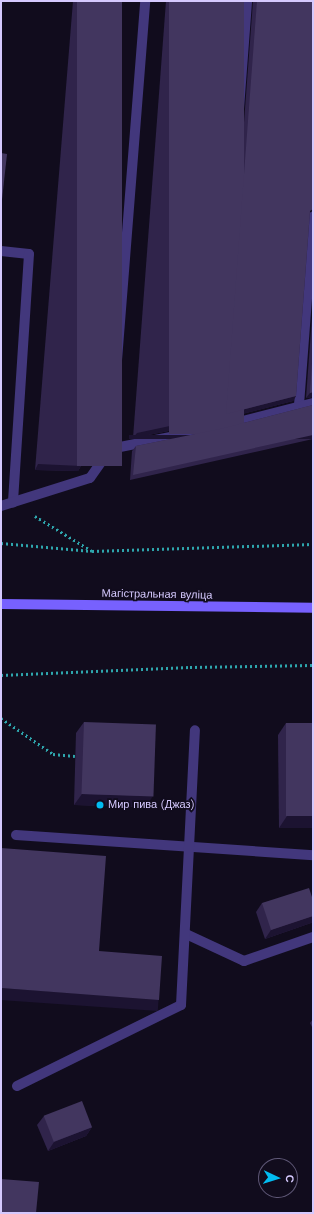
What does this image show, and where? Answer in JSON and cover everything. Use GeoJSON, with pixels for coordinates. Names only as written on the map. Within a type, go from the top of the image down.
{"type":"FeatureCollection","features":[{"type":"Feature","properties":{"kind":"main road","name":"Магістральная вуліца"},"geometry":{"type":"LineString","coordinates":[[1,604],[313,608]]}},
{"type":"Feature","properties":{"kind":"lane"},"geometry":{"type":"LineString","coordinates":[[1,506],[90,478],[110,449],[146,1]]}},
{"type":"Feature","properties":{"kind":"lane"},"geometry":{"type":"LineString","coordinates":[[215,428],[247,1]]}},
{"type":"Feature","properties":{"kind":"lane"},"geometry":{"type":"LineString","coordinates":[[300,405],[313,217]]}},
{"type":"Feature","properties":{"kind":"lane"},"geometry":{"type":"LineString","coordinates":[[1,251],[29,254],[13,502]]}},
{"type":"Feature","properties":{"kind":"lane"},"geometry":{"type":"LineString","coordinates":[[110,449],[215,428],[300,405],[313,403]]}},
{"type":"Feature","properties":{"kind":"lane"},"geometry":{"type":"LineString","coordinates":[[17,1086],[181,1005],[191,847],[195,730]]}},
{"type":"Feature","properties":{"kind":"lane"},"geometry":{"type":"LineString","coordinates":[[16,835],[313,855]]}},
{"type":"Feature","properties":{"kind":"lane"},"geometry":{"type":"LineString","coordinates":[[186,934],[244,961],[313,937]]}},
{"type":"Feature","properties":{"kind":"path"},"geometry":{"type":"LineString","coordinates":[[13,502],[92,551]]}},
{"type":"Feature","properties":{"kind":"path"},"geometry":{"type":"LineString","coordinates":[[1,544],[92,551],[313,544]]}},
{"type":"Feature","properties":{"kind":"path"},"geometry":{"type":"LineString","coordinates":[[1,675],[190,667],[313,665]]}},
{"type":"Feature","properties":{"kind":"path"},"geometry":{"type":"LineString","coordinates":[[1,718],[53,754],[75,756]]}},
{"type":"Feature","properties":{"kind":"building"},"geometry":{"type":"Polygon","coordinates":[[[77,1],[122,1],[122,466],[77,466],[77,1]]]}},
{"type":"Feature","properties":{"kind":"building"},"geometry":{"type":"Polygon","coordinates":[[[169,1],[244,1],[244,434],[169,434],[169,1]]]}},
{"type":"Feature","properties":{"kind":"building"},"geometry":{"type":"Polygon","coordinates":[[[257,1],[313,1],[313,209],[310,211],[296,396],[226,414],[257,1]]]}},
{"type":"Feature","properties":{"kind":"building"},"geometry":{"type":"Polygon","coordinates":[[[1,153],[7,154],[1,209],[1,153]]]}},
{"type":"Feature","properties":{"kind":"building"},"geometry":{"type":"Polygon","coordinates":[[[313,348],[313,392],[310,393],[313,348]]]}},
{"type":"Feature","properties":{"kind":"building"},"geometry":{"type":"Polygon","coordinates":[[[313,405],[313,435],[133,475],[136,446],[220,429],[313,405]]]}},
{"type":"Feature","properties":{"kind":"building"},"geometry":{"type":"Polygon","coordinates":[[[84,722],[156,725],[153,796],[81,794],[84,722]]]}},
{"type":"Feature","properties":{"kind":"building"},"geometry":{"type":"Polygon","coordinates":[[[286,723],[313,723],[313,816],[286,816],[286,723]]]}},
{"type":"Feature","properties":{"kind":"building"},"geometry":{"type":"Polygon","coordinates":[[[1,848],[106,856],[99,951],[162,956],[159,1000],[1,988],[1,848]]]}},
{"type":"Feature","properties":{"kind":"building"},"geometry":{"type":"Polygon","coordinates":[[[309,888],[313,900],[313,916],[271,930],[262,903],[309,888]]]}},
{"type":"Feature","properties":{"kind":"building"},"geometry":{"type":"Polygon","coordinates":[[[82,1101],[92,1127],[54,1142],[44,1116],[82,1101]]]}},
{"type":"Feature","properties":{"kind":"building"},"geometry":{"type":"Polygon","coordinates":[[[1,1179],[39,1182],[36,1213],[1,1213],[1,1179]]]}},
{"type":"Feature","properties":{"kind":"place","name":"Мир пива (Джаз)"},"geometry":{"type":"Point","coordinates":[100,805]}}]}
